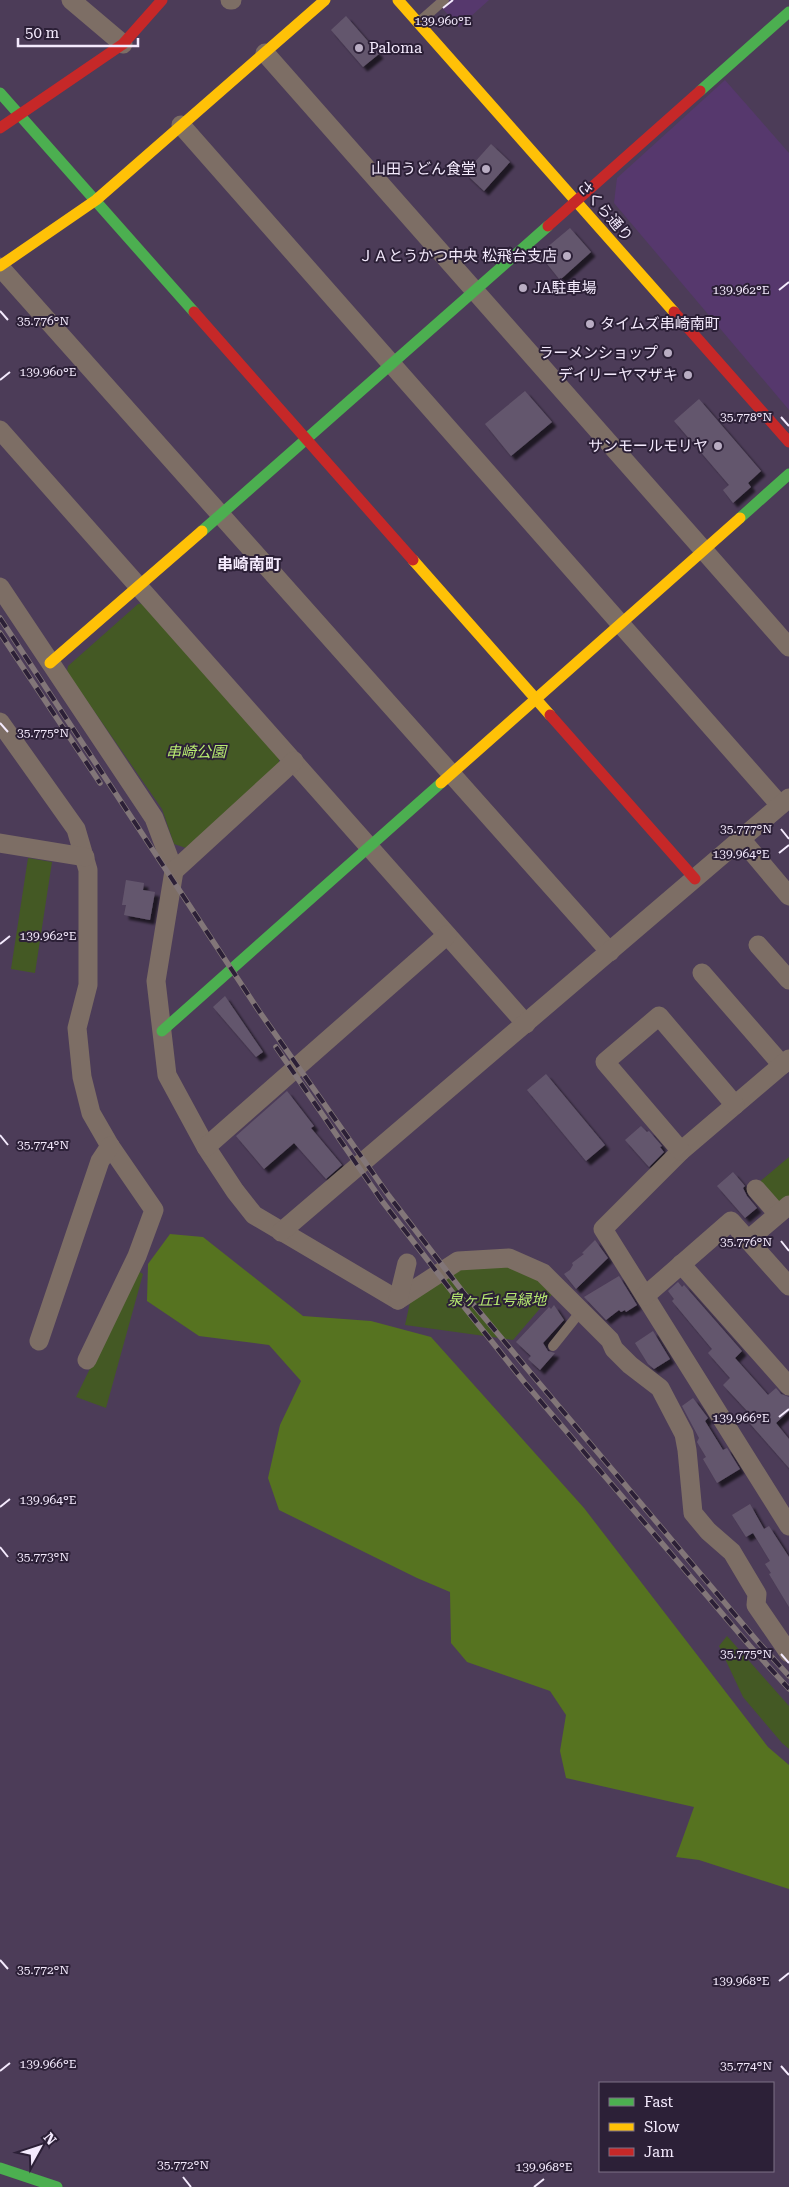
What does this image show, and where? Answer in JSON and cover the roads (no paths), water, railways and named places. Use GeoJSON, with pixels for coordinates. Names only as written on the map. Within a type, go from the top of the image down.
{"type":"FeatureCollection","features":[{"type":"Feature","properties":{"kind":"main road"},"geometry":{"type":"LineString","coordinates":[[0,128],[123,44],[162,0]]}},
{"type":"Feature","properties":{"kind":"main road"},"geometry":{"type":"LineString","coordinates":[[0,267],[96,200],[325,0]]}},
{"type":"Feature","properties":{"kind":"main road","name":"さくら通り"},"geometry":{"type":"LineString","coordinates":[[398,0],[789,442]]}},
{"type":"Feature","properties":{"kind":"main road"},"geometry":{"type":"LineString","coordinates":[[50,663],[139,587],[789,12]]}},
{"type":"Feature","properties":{"kind":"main road"},"geometry":{"type":"LineString","coordinates":[[0,93],[695,878]]}},
{"type":"Feature","properties":{"kind":"main road"},"geometry":{"type":"LineString","coordinates":[[162,1031],[789,474]]}},
{"type":"Feature","properties":{"kind":"main road"},"geometry":{"type":"LineString","coordinates":[[0,2168],[57,2187]]}},
{"type":"Feature","properties":{"kind":"street"},"geometry":{"type":"LineString","coordinates":[[74,1],[123,44]]}},
{"type":"Feature","properties":{"kind":"street"},"geometry":{"type":"LineString","coordinates":[[264,53],[789,647]]}},
{"type":"Feature","properties":{"kind":"street"},"geometry":{"type":"LineString","coordinates":[[181,125],[620,624],[785,802],[281,1232]]}},
{"type":"Feature","properties":{"kind":"street"},"geometry":{"type":"LineString","coordinates":[[0,267],[610,952]]}},
{"type":"Feature","properties":{"kind":"street"},"geometry":{"type":"LineString","coordinates":[[0,430],[526,1024]]}},
{"type":"Feature","properties":{"kind":"street"},"geometry":{"type":"LineString","coordinates":[[0,587],[154,818],[174,871],[156,981],[167,1075],[206,1147],[235,1192],[254,1215],[398,1300]]}},
{"type":"Feature","properties":{"kind":"street"},"geometry":{"type":"LineString","coordinates":[[0,722],[76,829],[85,857],[88,870],[88,985],[77,1028],[82,1077],[91,1113],[110,1146],[154,1210],[137,1256],[87,1360]]}},
{"type":"Feature","properties":{"kind":"street"},"geometry":{"type":"LineString","coordinates":[[174,871],[294,761]]}},
{"type":"Feature","properties":{"kind":"street"},"geometry":{"type":"LineString","coordinates":[[741,839],[789,896]]}},
{"type":"Feature","properties":{"kind":"street"},"geometry":{"type":"LineString","coordinates":[[0,843],[85,857]]}},
{"type":"Feature","properties":{"kind":"street"},"geometry":{"type":"LineString","coordinates":[[206,1147],[447,935]]}},
{"type":"Feature","properties":{"kind":"street"},"geometry":{"type":"LineString","coordinates":[[758,945],[789,980]]}},
{"type":"Feature","properties":{"kind":"street"},"geometry":{"type":"LineString","coordinates":[[702,973],[785,1062],[681,1151],[603,1229],[789,1526]]}},
{"type":"Feature","properties":{"kind":"street"},"geometry":{"type":"LineString","coordinates":[[681,1151],[606,1062],[659,1016],[735,1105]]}},
{"type":"Feature","properties":{"kind":"street"},"geometry":{"type":"LineString","coordinates":[[38,1341],[100,1161],[110,1146]]}},
{"type":"Feature","properties":{"kind":"street"},"geometry":{"type":"LineString","coordinates":[[748,1240],[785,1211],[756,1189]]}},
{"type":"Feature","properties":{"kind":"street"},"geometry":{"type":"LineString","coordinates":[[645,1296],[731,1221],[789,1286]]}},
{"type":"Feature","properties":{"kind":"street"},"geometry":{"type":"LineString","coordinates":[[398,1300],[458,1261],[509,1258],[543,1273],[610,1340],[614,1349],[630,1365],[660,1388],[684,1434],[688,1450],[693,1513],[708,1531],[732,1552],[757,1594],[756,1605],[789,1653]]}},
{"type":"Feature","properties":{"kind":"street"},"geometry":{"type":"LineString","coordinates":[[398,1300],[407,1263]]}},
{"type":"Feature","properties":{"kind":"street"},"geometry":{"type":"LineString","coordinates":[[681,1264],[789,1386]]}},
{"type":"Feature","properties":{"kind":"lane"},"geometry":{"type":"LineString","coordinates":[[418,23],[444,0]]}},
{"type":"Feature","properties":{"kind":"lane"},"geometry":{"type":"LineString","coordinates":[[553,1346],[581,1311]]}},
{"type":"Feature","properties":{"kind":"railway"},"geometry":{"type":"LineString","coordinates":[[0,618],[259,1011],[389,1196],[463,1292],[758,1642],[789,1676]]}},
{"type":"Feature","properties":{"kind":"railway"},"geometry":{"type":"LineString","coordinates":[[0,633],[100,783]]}},
{"type":"Feature","properties":{"kind":"railway"},"geometry":{"type":"LineString","coordinates":[[276,1047],[382,1201],[453,1293],[525,1383],[749,1645],[789,1689]]}},
{"type":"Feature","properties":{"kind":"place","name":"Paloma"},"geometry":{"type":"Point","coordinates":[359,48]}},
{"type":"Feature","properties":{"kind":"place","name":"山田うどん食堂"},"geometry":{"type":"Point","coordinates":[486,169]}},
{"type":"Feature","properties":{"kind":"place","name":"ＪＡとうかつ中央 松飛台支店"},"geometry":{"type":"Point","coordinates":[567,256]}},
{"type":"Feature","properties":{"kind":"place","name":"JA駐車場"},"geometry":{"type":"Point","coordinates":[523,288]}},
{"type":"Feature","properties":{"kind":"place","name":"タイムズ串崎南町"},"geometry":{"type":"Point","coordinates":[590,324]}},
{"type":"Feature","properties":{"kind":"place","name":"ラーメンショップ"},"geometry":{"type":"Point","coordinates":[668,353]}},
{"type":"Feature","properties":{"kind":"place","name":"デイリーヤマザキ"},"geometry":{"type":"Point","coordinates":[688,375]}},
{"type":"Feature","properties":{"kind":"place","name":"サンモールモリヤ"},"geometry":{"type":"Point","coordinates":[718,446]}},
{"type":"Feature","properties":{"kind":"district","name":"串崎南町"},"geometry":{"type":"Point","coordinates":[249,564]}},
{"type":"Feature","properties":{"kind":"park label","name":"串崎公園"},"geometry":{"type":"Point","coordinates":[196,752]}},
{"type":"Feature","properties":{"kind":"park label","name":"泉ヶ丘1号緑地"},"geometry":{"type":"Point","coordinates":[497,1300]}}]}
